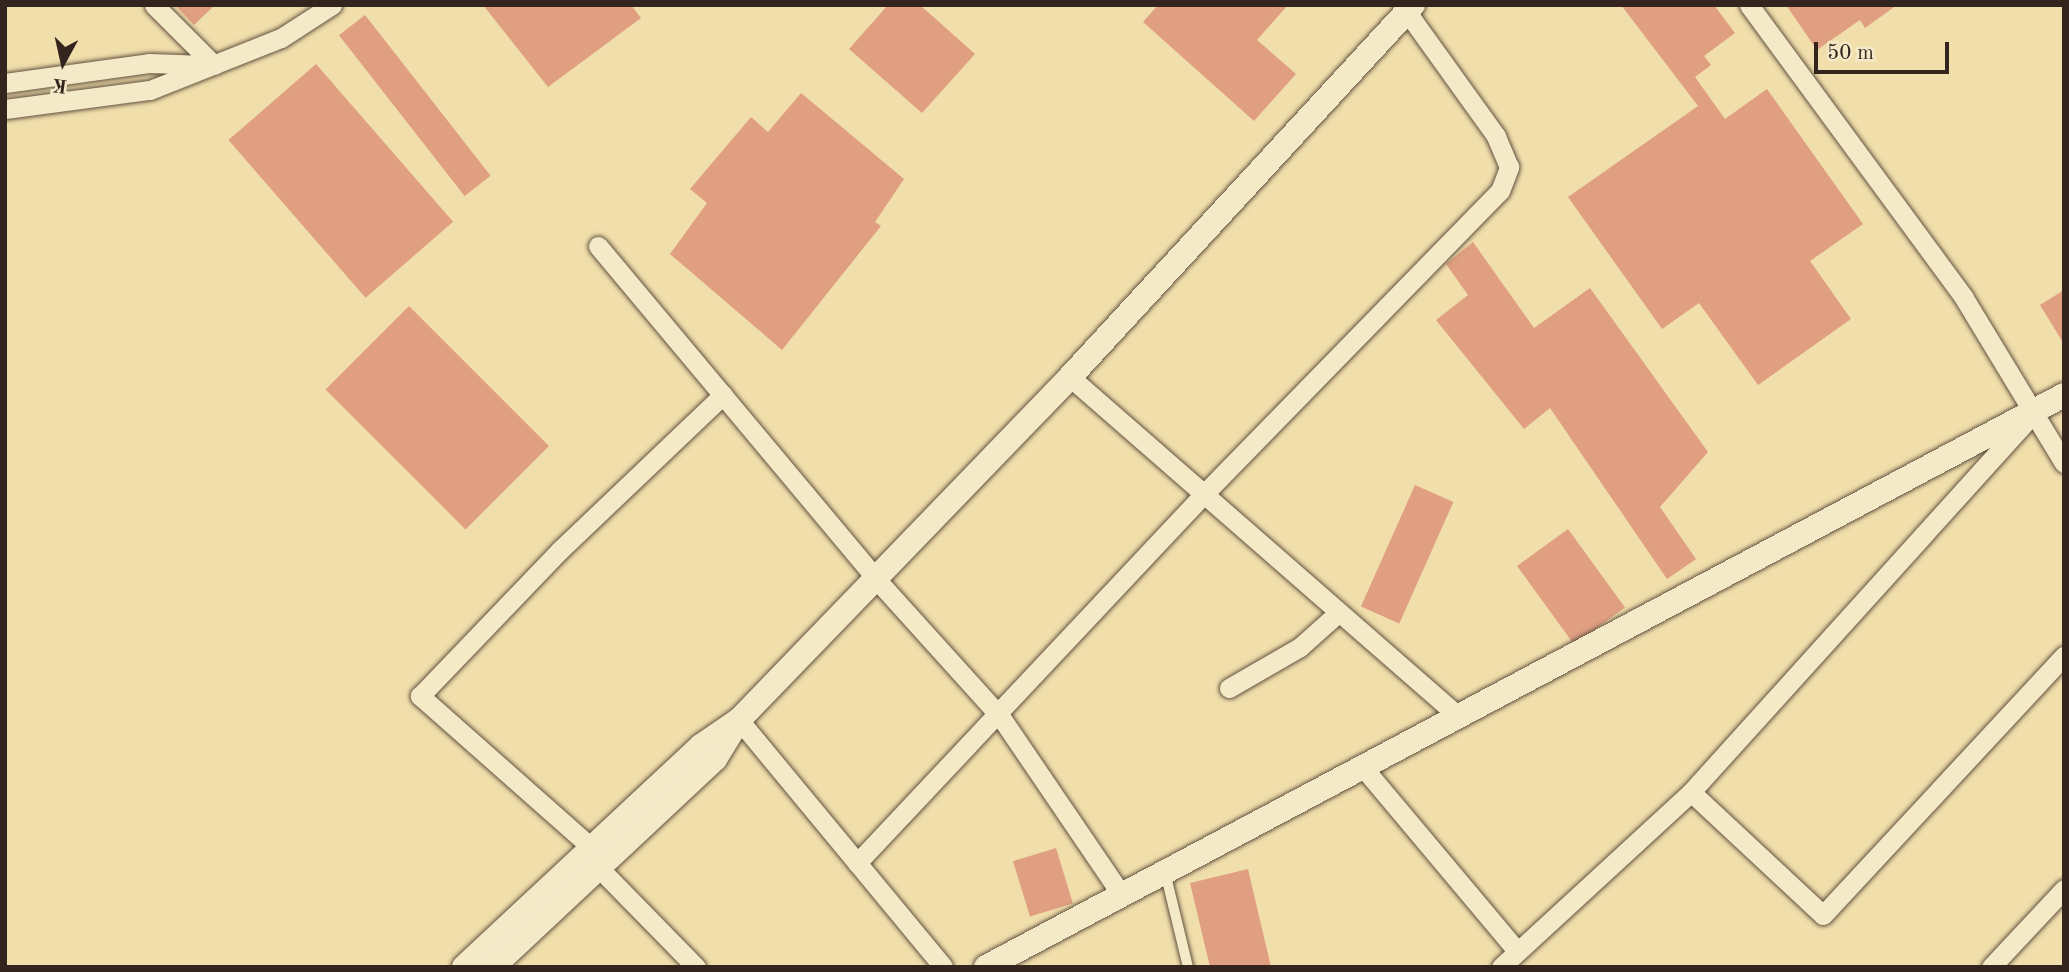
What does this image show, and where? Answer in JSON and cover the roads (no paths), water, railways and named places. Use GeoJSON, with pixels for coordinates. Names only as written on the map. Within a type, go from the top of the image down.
{"type":"FeatureCollection","features":[{"type":"Feature","properties":{"kind":"street"},"geometry":{"type":"LineString","coordinates":[[154,5],[214,65]]}},
{"type":"Feature","properties":{"kind":"street"},"geometry":{"type":"LineString","coordinates":[[5,109],[150,90],[281,38],[332,5]]}},
{"type":"Feature","properties":{"kind":"street"},"geometry":{"type":"LineString","coordinates":[[1749,5],[1964,298],[2035,411],[2064,463]]}},
{"type":"Feature","properties":{"kind":"street"},"geometry":{"type":"LineString","coordinates":[[464,967],[715,759],[739,720],[1070,377],[1410,9],[1496,136],[1508,167],[1500,191],[1202,496],[1000,716],[857,863]]}},
{"type":"Feature","properties":{"kind":"street"},"geometry":{"type":"LineString","coordinates":[[5,83],[149,63],[214,65]]}},
{"type":"Feature","properties":{"kind":"street"},"geometry":{"type":"LineString","coordinates":[[598,246],[876,579],[1000,716],[1121,894]]}},
{"type":"Feature","properties":{"kind":"street"},"geometry":{"type":"LineString","coordinates":[[1070,377],[1202,496],[1457,715]]}},
{"type":"Feature","properties":{"kind":"street"},"geometry":{"type":"LineString","coordinates":[[696,967],[596,858],[420,696],[559,550],[723,395]]}},
{"type":"Feature","properties":{"kind":"street"},"geometry":{"type":"LineString","coordinates":[[986,967],[1361,765],[2064,396]]}},
{"type":"Feature","properties":{"kind":"street"},"geometry":{"type":"LineString","coordinates":[[1501,967],[1691,792],[2035,411]]}},
{"type":"Feature","properties":{"kind":"street"},"geometry":{"type":"LineString","coordinates":[[1229,688],[1300,647],[1338,613]]}},
{"type":"Feature","properties":{"kind":"street"},"geometry":{"type":"LineString","coordinates":[[1691,792],[1823,915],[2064,656]]}},
{"type":"Feature","properties":{"kind":"street"},"geometry":{"type":"LineString","coordinates":[[739,720],[943,967]]}},
{"type":"Feature","properties":{"kind":"street"},"geometry":{"type":"LineString","coordinates":[[1361,765],[1517,951]]}},
{"type":"Feature","properties":{"kind":"street"},"geometry":{"type":"LineString","coordinates":[[492,967],[596,858]]}},
{"type":"Feature","properties":{"kind":"street"},"geometry":{"type":"LineString","coordinates":[[1991,967],[2064,889]]}},
{"type":"Feature","properties":{"kind":"lane"},"geometry":{"type":"LineString","coordinates":[[1164,871],[1188,967]]}}]}
